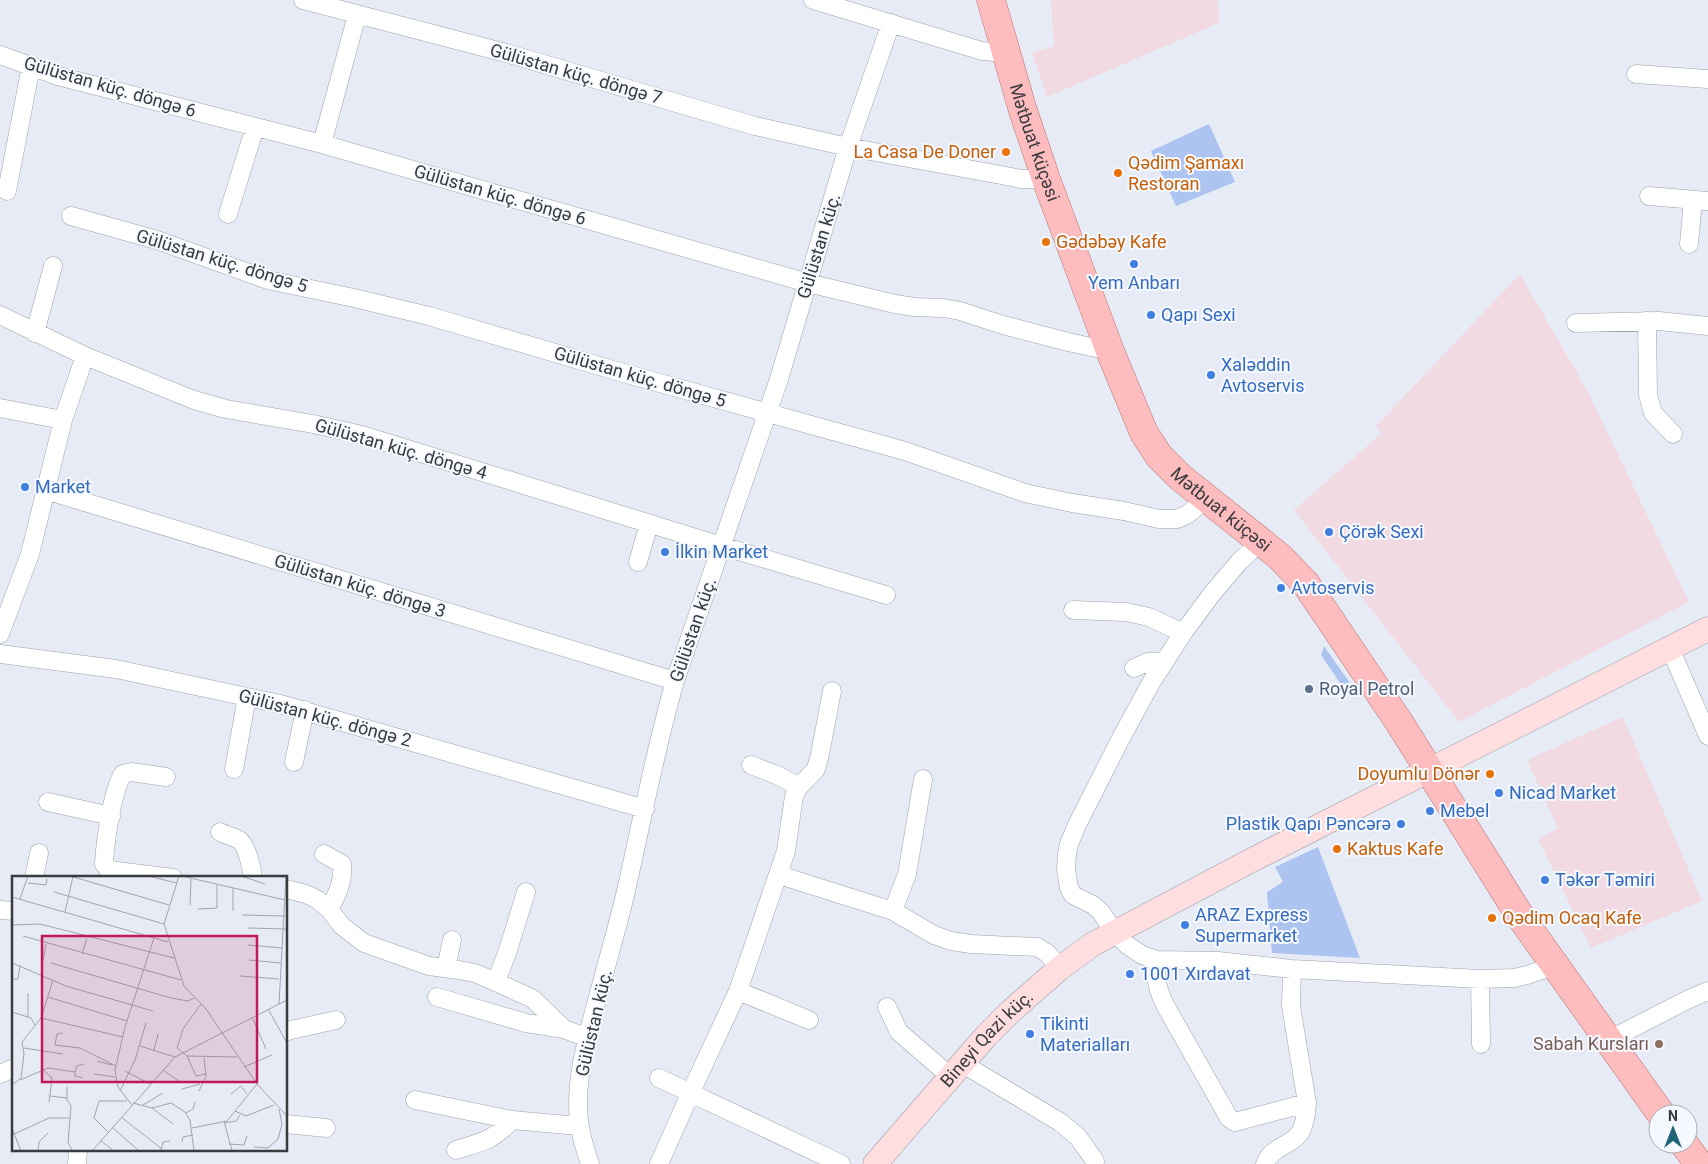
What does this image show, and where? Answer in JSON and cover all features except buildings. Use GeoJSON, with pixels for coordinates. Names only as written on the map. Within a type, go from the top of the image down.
{"type":"FeatureCollection","features":[{"type":"Feature","properties":{"kind":"main road","name":"Mətbuat küçəsi"},"geometry":{"type":"LineString","coordinates":[[991,0],[1035,107],[1053,177],[1117,350],[1144,434],[1159,456],[1206,499],[1266,536],[1292,547],[1319,577],[1388,676],[1437,766],[1466,798],[1554,966],[1654,1104]]}},
{"type":"Feature","properties":{"kind":"main road","name":"Mətbuat küçəsi"},"geometry":{"type":"LineString","coordinates":[[1005,0],[1011,49]]}},
{"type":"Feature","properties":{"kind":"main road","name":"Mətbuat küçəsi"},"geometry":{"type":"LineString","coordinates":[[1117,350],[1157,427],[1172,448],[1266,536]]}},
{"type":"Feature","properties":{"kind":"main road","name":"Bineyi Qazi küç."},"geometry":{"type":"LineString","coordinates":[[875,1164],[1010,1012],[1060,968],[1114,932],[1708,629]]}},
{"type":"Feature","properties":{"kind":"street","name":"Gülüstan küç. döngə 7"},"geometry":{"type":"LineString","coordinates":[[303,0],[506,53],[755,126],[848,147],[1000,176],[1021,179],[1053,177]]}},
{"type":"Feature","properties":{"kind":"street"},"geometry":{"type":"LineString","coordinates":[[813,0],[982,51],[995,52],[1011,49]]}},
{"type":"Feature","properties":{"kind":"street"},"geometry":{"type":"LineString","coordinates":[[322,144],[358,15]]}},
{"type":"Feature","properties":{"kind":"street","name":"Gülüstan küç."},"geometry":{"type":"LineString","coordinates":[[590,1164],[579,1126],[578,1097],[581,1070],[623,900],[662,726],[675,680],[768,413],[848,147],[891,23]]}},
{"type":"Feature","properties":{"kind":"street","name":"Gülüstan küç. döngə 6"},"geometry":{"type":"LineString","coordinates":[[0,55],[58,76],[322,144],[808,283],[895,304],[960,311],[1068,342],[1117,350]]}},
{"type":"Feature","properties":{"kind":"street"},"geometry":{"type":"LineString","coordinates":[[7,190],[31,66]]}},
{"type":"Feature","properties":{"kind":"street"},"geometry":{"type":"LineString","coordinates":[[1636,74],[1708,79]]}},
{"type":"Feature","properties":{"kind":"street"},"geometry":{"type":"LineString","coordinates":[[228,214],[255,128]]}},
{"type":"Feature","properties":{"kind":"street"},"geometry":{"type":"LineString","coordinates":[[1649,196],[1701,200],[1689,244]]}},
{"type":"Feature","properties":{"kind":"street","name":"Gülüstan küç. döngə 5"},"geometry":{"type":"LineString","coordinates":[[72,216],[157,240],[268,280],[429,316],[620,372],[904,451],[1025,493],[1159,519],[1177,519],[1188,514],[1206,499]]}},
{"type":"Feature","properties":{"kind":"street"},"geometry":{"type":"LineString","coordinates":[[35,333],[54,266]]}},
{"type":"Feature","properties":{"kind":"street","name":"Gülüstan küç. döngə 4"},"geometry":{"type":"LineString","coordinates":[[0,315],[85,356],[194,400],[226,409],[313,424],[362,435],[886,595]]}},
{"type":"Feature","properties":{"kind":"street"},"geometry":{"type":"LineString","coordinates":[[1576,322],[1647,321],[1708,326]]}},
{"type":"Feature","properties":{"kind":"street"},"geometry":{"type":"LineString","coordinates":[[1647,321],[1648,395],[1653,413],[1673,434]]}},
{"type":"Feature","properties":{"kind":"street"},"geometry":{"type":"LineString","coordinates":[[0,634],[30,554],[63,420],[85,356]]}},
{"type":"Feature","properties":{"kind":"street"},"geometry":{"type":"LineString","coordinates":[[0,408],[63,420]]}},
{"type":"Feature","properties":{"kind":"street","name":"Gülüstan küç. döngə 3"},"geometry":{"type":"LineString","coordinates":[[45,490],[675,680]]}},
{"type":"Feature","properties":{"kind":"street"},"geometry":{"type":"LineString","coordinates":[[638,562],[649,524]]}},
{"type":"Feature","properties":{"kind":"street"},"geometry":{"type":"LineString","coordinates":[[1266,536],[1211,595],[1183,634],[1152,681],[1120,740],[1077,825],[1066,854],[1069,888],[1073,895],[1093,904],[1101,912],[1114,932],[1127,945],[1142,955],[1157,960],[1240,963],[1292,969],[1480,979],[1514,978],[1554,966]]}},
{"type":"Feature","properties":{"kind":"street"},"geometry":{"type":"LineString","coordinates":[[1073,610],[1126,612],[1149,617],[1183,634]]}},
{"type":"Feature","properties":{"kind":"street"},"geometry":{"type":"LineString","coordinates":[[1670,648],[1708,736]]}},
{"type":"Feature","properties":{"kind":"street","name":"Gülüstan küç. döngə 2"},"geometry":{"type":"LineString","coordinates":[[0,654],[116,669],[305,710],[644,809]]}},
{"type":"Feature","properties":{"kind":"street"},"geometry":{"type":"LineString","coordinates":[[1134,668],[1148,662],[1165,661]]}},
{"type":"Feature","properties":{"kind":"street"},"geometry":{"type":"LineString","coordinates":[[659,1164],[738,991],[786,851],[794,796],[799,787],[816,769],[832,692]]}},
{"type":"Feature","properties":{"kind":"street"},"geometry":{"type":"LineString","coordinates":[[234,769],[247,697]]}},
{"type":"Feature","properties":{"kind":"street"},"geometry":{"type":"LineString","coordinates":[[294,762],[305,710]]}},
{"type":"Feature","properties":{"kind":"street"},"geometry":{"type":"LineString","coordinates":[[751,766],[779,776],[799,787]]}},
{"type":"Feature","properties":{"kind":"street"},"geometry":{"type":"LineString","coordinates":[[159,876],[108,869],[104,864],[111,816],[119,780],[123,774],[131,772],[166,777]]}},
{"type":"Feature","properties":{"kind":"street"},"geometry":{"type":"LineString","coordinates":[[893,911],[907,874],[922,779]]}},
{"type":"Feature","properties":{"kind":"street"},"geometry":{"type":"LineString","coordinates":[[48,802],[111,816]]}},
{"type":"Feature","properties":{"kind":"street"},"geometry":{"type":"LineString","coordinates":[[220,832],[240,840],[244,845],[253,876]]}},
{"type":"Feature","properties":{"kind":"street"},"geometry":{"type":"LineString","coordinates":[[34,876],[39,853]]}},
{"type":"Feature","properties":{"kind":"street"},"geometry":{"type":"LineString","coordinates":[[324,854],[342,864],[343,874],[335,899],[329,909]]}},
{"type":"Feature","properties":{"kind":"street"},"geometry":{"type":"LineString","coordinates":[[779,875],[893,911],[934,935],[952,941],[972,944],[1037,947],[1047,953],[1060,968]]}},
{"type":"Feature","properties":{"kind":"street"},"geometry":{"type":"LineString","coordinates":[[288,890],[306,894],[318,900],[329,909],[342,926],[364,943],[429,966],[475,974],[496,982],[533,999],[564,1028]]}},
{"type":"Feature","properties":{"kind":"street"},"geometry":{"type":"LineString","coordinates":[[496,982],[526,892]]}},
{"type":"Feature","properties":{"kind":"street"},"geometry":{"type":"LineString","coordinates":[[446,968],[452,940]]}},
{"type":"Feature","properties":{"kind":"street"},"geometry":{"type":"LineString","coordinates":[[1157,960],[1157,988],[1229,1118],[1235,1122],[1307,1103]]}},
{"type":"Feature","properties":{"kind":"street"},"geometry":{"type":"LineString","coordinates":[[1266,1164],[1272,1153],[1298,1136],[1305,1118],[1307,1103],[1291,1006],[1292,969]]}},
{"type":"Feature","properties":{"kind":"street"},"geometry":{"type":"LineString","coordinates":[[1480,979],[1481,1044]]}},
{"type":"Feature","properties":{"kind":"street"},"geometry":{"type":"LineString","coordinates":[[738,991],[810,1020]]}},
{"type":"Feature","properties":{"kind":"street"},"geometry":{"type":"LineString","coordinates":[[1607,1041],[1708,991]]}},
{"type":"Feature","properties":{"kind":"street"},"geometry":{"type":"LineString","coordinates":[[437,997],[526,1023],[564,1028],[588,1038]]}},
{"type":"Feature","properties":{"kind":"street"},"geometry":{"type":"LineString","coordinates":[[887,1007],[899,1032],[957,1071],[1060,1122],[1078,1137],[1094,1161]]}},
{"type":"Feature","properties":{"kind":"street"},"geometry":{"type":"LineString","coordinates":[[288,1031],[336,1020]]}},
{"type":"Feature","properties":{"kind":"street"},"geometry":{"type":"LineString","coordinates":[[659,1078],[840,1164]]}},
{"type":"Feature","properties":{"kind":"street"},"geometry":{"type":"LineString","coordinates":[[414,1100],[512,1120],[579,1126]]}},
{"type":"Feature","properties":{"kind":"street"},"geometry":{"type":"LineString","coordinates":[[456,1150],[499,1134],[512,1120]]}},
{"type":"Feature","properties":{"kind":"street"},"geometry":{"type":"LineString","coordinates":[[288,1124],[326,1128]]}},
{"type":"Feature","properties":{"kind":"shaded area"},"geometry":{"type":"Polygon","coordinates":[[[1051,0],[1218,0],[1219,23],[1047,97],[1032,53],[1054,46],[1051,0]]]}},
{"type":"Feature","properties":{"kind":"shaded area"},"geometry":{"type":"Polygon","coordinates":[[[1209,124],[1235,182],[1176,206],[1151,151],[1209,124]]]}},
{"type":"Feature","properties":{"kind":"shaded area"},"geometry":{"type":"Polygon","coordinates":[[[1520,274],[1588,392],[1689,602],[1459,722],[1294,510],[1382,433],[1376,426],[1520,274]]]}},
{"type":"Feature","properties":{"kind":"shaded area"},"geometry":{"type":"Polygon","coordinates":[[[1324,646],[1352,686],[1340,683],[1321,655],[1324,646]]]}},
{"type":"Feature","properties":{"kind":"shaded area"},"geometry":{"type":"Polygon","coordinates":[[[1623,717],[1702,901],[1591,948],[1538,839],[1558,828],[1527,760],[1623,717]]]}},
{"type":"Feature","properties":{"kind":"shaded area"},"geometry":{"type":"Polygon","coordinates":[[[1318,847],[1360,958],[1272,953],[1267,892],[1283,882],[1275,867],[1318,847]]]}},
{"type":"Feature","properties":{"kind":"place","name":"La Casa De Doner"},"geometry":{"type":"Point","coordinates":[1006,152]}},
{"type":"Feature","properties":{"kind":"place","name":"Qədim Şamaxı Restoran"},"geometry":{"type":"Point","coordinates":[1118,173]}},
{"type":"Feature","properties":{"kind":"place","name":"Gədəbəy Kafe"},"geometry":{"type":"Point","coordinates":[1046,242]}},
{"type":"Feature","properties":{"kind":"place","name":"Yem Anbarı"},"geometry":{"type":"Point","coordinates":[1134,264]}},
{"type":"Feature","properties":{"kind":"place","name":"Qapı Sexi"},"geometry":{"type":"Point","coordinates":[1151,315]}},
{"type":"Feature","properties":{"kind":"place","name":"Xaləddin Avtoservis"},"geometry":{"type":"Point","coordinates":[1211,375]}},
{"type":"Feature","properties":{"kind":"place","name":"Market"},"geometry":{"type":"Point","coordinates":[25,487]}},
{"type":"Feature","properties":{"kind":"place","name":"Çörək Sexi"},"geometry":{"type":"Point","coordinates":[1329,532]}},
{"type":"Feature","properties":{"kind":"place","name":"İlkin Market"},"geometry":{"type":"Point","coordinates":[665,552]}},
{"type":"Feature","properties":{"kind":"place","name":"Avtoservis"},"geometry":{"type":"Point","coordinates":[1281,588]}},
{"type":"Feature","properties":{"kind":"place","name":"Royal Petrol"},"geometry":{"type":"Point","coordinates":[1309,689]}},
{"type":"Feature","properties":{"kind":"place","name":"Doyumlu Dönər"},"geometry":{"type":"Point","coordinates":[1490,774]}},
{"type":"Feature","properties":{"kind":"place","name":"Nicad Market"},"geometry":{"type":"Point","coordinates":[1499,793]}},
{"type":"Feature","properties":{"kind":"place","name":"Mebel"},"geometry":{"type":"Point","coordinates":[1430,811]}},
{"type":"Feature","properties":{"kind":"place","name":"Plastik Qapı Pəncərə"},"geometry":{"type":"Point","coordinates":[1401,824]}},
{"type":"Feature","properties":{"kind":"place","name":"Kaktus Kafe"},"geometry":{"type":"Point","coordinates":[1337,849]}},
{"type":"Feature","properties":{"kind":"place","name":"Təkər Təmiri"},"geometry":{"type":"Point","coordinates":[1545,880]}},
{"type":"Feature","properties":{"kind":"place","name":"Qədim Ocaq Kafe"},"geometry":{"type":"Point","coordinates":[1492,918]}},
{"type":"Feature","properties":{"kind":"place","name":"ARAZ Express Supermarket"},"geometry":{"type":"Point","coordinates":[1185,925]}},
{"type":"Feature","properties":{"kind":"place","name":"1001 Xırdavat"},"geometry":{"type":"Point","coordinates":[1130,974]}},
{"type":"Feature","properties":{"kind":"place","name":"Tikinti Materialları"},"geometry":{"type":"Point","coordinates":[1030,1034]}},
{"type":"Feature","properties":{"kind":"place","name":"Sabah Kursları"},"geometry":{"type":"Point","coordinates":[1659,1044]}}]}
